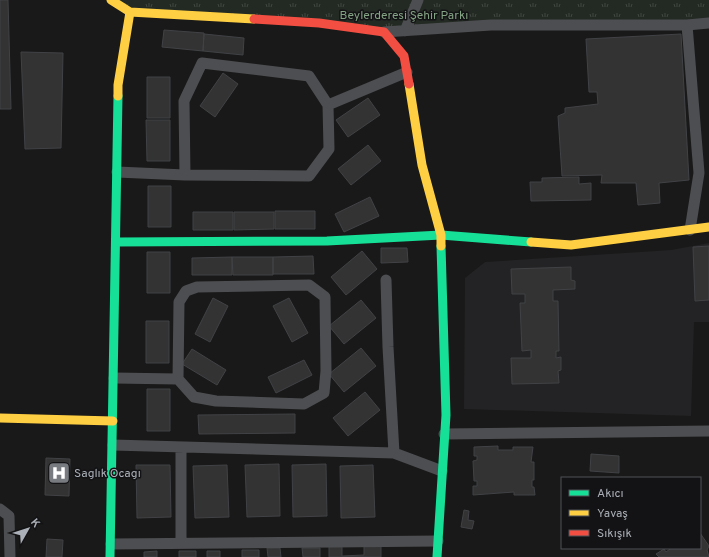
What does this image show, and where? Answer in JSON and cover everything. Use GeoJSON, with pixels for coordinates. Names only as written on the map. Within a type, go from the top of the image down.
{"type":"FeatureCollection","features":[{"type":"Feature","properties":{"kind":"street"},"geometry":{"type":"LineString","coordinates":[[112,0],[130,12],[318,23],[384,32],[491,25],[687,25],[709,23]]}},
{"type":"Feature","properties":{"kind":"street"},"geometry":{"type":"LineString","coordinates":[[405,31],[418,0]]}},
{"type":"Feature","properties":{"kind":"street"},"geometry":{"type":"LineString","coordinates":[[110,557],[118,85],[130,12]]}},
{"type":"Feature","properties":{"kind":"street"},"geometry":{"type":"LineString","coordinates":[[687,25],[699,173],[690,230]]}},
{"type":"Feature","properties":{"kind":"street"},"geometry":{"type":"LineString","coordinates":[[384,32],[404,56],[422,165],[441,235],[444,434],[437,557]]}},
{"type":"Feature","properties":{"kind":"street"},"geometry":{"type":"LineString","coordinates":[[117,172],[185,175],[309,176],[329,149],[328,105],[309,76],[202,63],[184,101],[185,175]]}},
{"type":"Feature","properties":{"kind":"street"},"geometry":{"type":"LineString","coordinates":[[328,105],[407,72]]}},
{"type":"Feature","properties":{"kind":"street"},"geometry":{"type":"LineString","coordinates":[[116,242],[327,241],[441,235],[571,245],[709,227]]}},
{"type":"Feature","properties":{"kind":"street"},"geometry":{"type":"LineString","coordinates":[[386,280],[394,453]]}},
{"type":"Feature","properties":{"kind":"street"},"geometry":{"type":"LineString","coordinates":[[114,378],[178,379],[194,397],[216,401],[304,404],[324,393],[326,371],[325,297],[309,285],[197,287],[186,291],[179,302],[178,379]]}},
{"type":"Feature","properties":{"kind":"street"},"geometry":{"type":"LineString","coordinates":[[0,418],[113,421]]}},
{"type":"Feature","properties":{"kind":"street"},"geometry":{"type":"LineString","coordinates":[[444,434],[709,431]]}},
{"type":"Feature","properties":{"kind":"street"},"geometry":{"type":"LineString","coordinates":[[113,445],[394,453],[442,471]]}},
{"type":"Feature","properties":{"kind":"street"},"geometry":{"type":"LineString","coordinates":[[181,447],[181,543]]}},
{"type":"Feature","properties":{"kind":"street"},"geometry":{"type":"LineString","coordinates":[[0,509],[9,516],[10,557]]}},
{"type":"Feature","properties":{"kind":"street"},"geometry":{"type":"LineString","coordinates":[[111,544],[181,543],[216,545],[357,541],[438,541]]}},
{"type":"Feature","properties":{"kind":"shaded area"},"geometry":{"type":"Polygon","coordinates":[[[709,243],[709,322],[694,322],[691,416],[464,409],[465,278],[485,262],[671,250],[709,243]]]}},
{"type":"Feature","properties":{"kind":"green space","name":"Beylerderesi Şehir Parkı"},"geometry":{"type":"Polygon","coordinates":[[[111,0],[709,0],[709,23],[384,32],[130,12],[111,0]]]}},
{"type":"Feature","properties":{"kind":"building"},"geometry":{"type":"Polygon","coordinates":[[[0,0],[8,0],[11,109],[0,109],[0,0]]]}},
{"type":"Feature","properties":{"kind":"building"},"geometry":{"type":"Polygon","coordinates":[[[164,30],[204,33],[203,51],[162,47],[164,30]]]}},
{"type":"Feature","properties":{"kind":"building"},"geometry":{"type":"Polygon","coordinates":[[[204,34],[244,38],[243,55],[203,51],[204,34]]]}},
{"type":"Feature","properties":{"kind":"building"},"geometry":{"type":"Polygon","coordinates":[[[681,34],[689,180],[659,183],[660,203],[638,205],[636,183],[601,183],[602,175],[562,176],[558,116],[565,113],[565,108],[598,104],[597,92],[589,92],[586,39],[681,34]]]}},
{"type":"Feature","properties":{"kind":"building"},"geometry":{"type":"Polygon","coordinates":[[[21,52],[63,53],[61,148],[25,149],[21,52]]]}},
{"type":"Feature","properties":{"kind":"building"},"geometry":{"type":"Polygon","coordinates":[[[223,73],[238,84],[215,117],[200,106],[223,73]]]}},
{"type":"Feature","properties":{"kind":"building"},"geometry":{"type":"Polygon","coordinates":[[[147,77],[170,77],[170,118],[147,118],[147,77]]]}},
{"type":"Feature","properties":{"kind":"building"},"geometry":{"type":"Polygon","coordinates":[[[368,98],[380,115],[348,137],[336,120],[368,98]]]}},
{"type":"Feature","properties":{"kind":"building"},"geometry":{"type":"Polygon","coordinates":[[[146,120],[170,120],[170,161],[147,161],[146,120]]]}},
{"type":"Feature","properties":{"kind":"building"},"geometry":{"type":"Polygon","coordinates":[[[368,145],[381,161],[351,185],[338,169],[368,145]]]}},
{"type":"Feature","properties":{"kind":"building"},"geometry":{"type":"Polygon","coordinates":[[[579,177],[579,184],[591,183],[591,200],[531,201],[530,182],[542,182],[542,178],[579,177]]]}},
{"type":"Feature","properties":{"kind":"building"},"geometry":{"type":"Polygon","coordinates":[[[148,186],[171,186],[171,227],[148,227],[148,186]]]}},
{"type":"Feature","properties":{"kind":"building"},"geometry":{"type":"Polygon","coordinates":[[[370,197],[379,216],[344,232],[335,214],[370,197]]]}},
{"type":"Feature","properties":{"kind":"building"},"geometry":{"type":"Polygon","coordinates":[[[275,211],[315,211],[315,229],[275,229],[275,211]]]}},
{"type":"Feature","properties":{"kind":"building"},"geometry":{"type":"Polygon","coordinates":[[[193,212],[233,212],[233,230],[193,230],[193,212]]]}},
{"type":"Feature","properties":{"kind":"building"},"geometry":{"type":"Polygon","coordinates":[[[234,212],[274,212],[274,229],[234,230],[234,212]]]}},
{"type":"Feature","properties":{"kind":"building"},"geometry":{"type":"Polygon","coordinates":[[[709,246],[709,300],[695,301],[693,247],[709,246]]]}},
{"type":"Feature","properties":{"kind":"building"},"geometry":{"type":"Polygon","coordinates":[[[381,248],[407,248],[408,262],[381,263],[381,248]]]}},
{"type":"Feature","properties":{"kind":"building"},"geometry":{"type":"Polygon","coordinates":[[[362,251],[377,269],[346,295],[331,277],[362,251]]]}},
{"type":"Feature","properties":{"kind":"building"},"geometry":{"type":"Polygon","coordinates":[[[147,252],[170,252],[170,293],[147,293],[147,252]]]}},
{"type":"Feature","properties":{"kind":"building"},"geometry":{"type":"Polygon","coordinates":[[[313,256],[314,274],[273,274],[273,257],[313,256]]]}},
{"type":"Feature","properties":{"kind":"building"},"geometry":{"type":"Polygon","coordinates":[[[232,257],[273,257],[273,275],[233,275],[232,257]]]}},
{"type":"Feature","properties":{"kind":"building"},"geometry":{"type":"Polygon","coordinates":[[[232,257],[232,275],[192,275],[192,258],[232,257]]]}},
{"type":"Feature","properties":{"kind":"building"},"geometry":{"type":"Polygon","coordinates":[[[571,267],[571,280],[575,281],[575,289],[553,290],[553,301],[558,301],[559,351],[556,351],[556,358],[561,357],[561,370],[558,371],[559,383],[512,384],[511,358],[531,358],[531,350],[522,351],[520,303],[525,303],[525,294],[512,294],[511,269],[571,267]]]}},
{"type":"Feature","properties":{"kind":"building"},"geometry":{"type":"Polygon","coordinates":[[[213,298],[228,306],[210,342],[195,334],[213,298]]]}},
{"type":"Feature","properties":{"kind":"building"},"geometry":{"type":"Polygon","coordinates":[[[289,298],[308,333],[292,342],[273,306],[289,298]]]}},
{"type":"Feature","properties":{"kind":"building"},"geometry":{"type":"Polygon","coordinates":[[[361,300],[376,318],[344,344],[329,326],[361,300]]]}},
{"type":"Feature","properties":{"kind":"building"},"geometry":{"type":"Polygon","coordinates":[[[146,321],[169,321],[169,363],[146,363],[146,321]]]}},
{"type":"Feature","properties":{"kind":"building"},"geometry":{"type":"Polygon","coordinates":[[[361,348],[376,366],[344,392],[329,374],[361,348]]]}},
{"type":"Feature","properties":{"kind":"building"},"geometry":{"type":"Polygon","coordinates":[[[192,349],[226,370],[217,385],[182,364],[192,349]]]}},
{"type":"Feature","properties":{"kind":"building"},"geometry":{"type":"Polygon","coordinates":[[[304,360],[312,375],[276,393],[268,377],[304,360]]]}},
{"type":"Feature","properties":{"kind":"building"},"geometry":{"type":"Polygon","coordinates":[[[147,389],[170,389],[170,431],[147,431],[147,389]]]}},
{"type":"Feature","properties":{"kind":"building"},"geometry":{"type":"Polygon","coordinates":[[[365,392],[380,410],[348,436],[333,418],[365,392]]]}},
{"type":"Feature","properties":{"kind":"building"},"geometry":{"type":"Polygon","coordinates":[[[295,414],[295,433],[199,434],[198,415],[295,414]]]}},
{"type":"Feature","properties":{"kind":"building"},"geometry":{"type":"Polygon","coordinates":[[[498,446],[498,450],[513,450],[513,447],[533,447],[531,462],[534,462],[534,480],[532,480],[532,487],[534,487],[535,495],[514,495],[514,492],[473,495],[473,486],[477,486],[477,481],[474,481],[473,461],[477,460],[477,456],[474,456],[474,447],[498,446]]]}},
{"type":"Feature","properties":{"kind":"building"},"geometry":{"type":"Polygon","coordinates":[[[591,454],[619,456],[619,473],[590,471],[591,454]]]}},
{"type":"Feature","properties":{"kind":"building"},"geometry":{"type":"Polygon","coordinates":[[[46,458],[70,459],[69,496],[45,495],[46,458]]]}},
{"type":"Feature","properties":{"kind":"building"},"geometry":{"type":"Polygon","coordinates":[[[279,464],[280,516],[247,517],[245,465],[279,464]]]}},
{"type":"Feature","properties":{"kind":"building"},"geometry":{"type":"Polygon","coordinates":[[[326,464],[327,516],[293,517],[292,465],[326,464]]]}},
{"type":"Feature","properties":{"kind":"building"},"geometry":{"type":"Polygon","coordinates":[[[136,465],[170,465],[171,517],[137,518],[136,465]]]}},
{"type":"Feature","properties":{"kind":"building"},"geometry":{"type":"Polygon","coordinates":[[[227,465],[229,517],[195,518],[193,466],[227,465]]]}},
{"type":"Feature","properties":{"kind":"building"},"geometry":{"type":"Polygon","coordinates":[[[373,465],[375,517],[341,518],[340,466],[373,465]]]}},
{"type":"Feature","properties":{"kind":"building"},"geometry":{"type":"Polygon","coordinates":[[[464,510],[469,511],[468,520],[474,521],[472,529],[461,527],[464,510]]]}},
{"type":"Feature","properties":{"kind":"building"},"geometry":{"type":"Polygon","coordinates":[[[701,534],[709,546],[707,550],[709,557],[659,557],[656,554],[664,549],[666,552],[670,549],[701,549],[701,534]]]}},
{"type":"Feature","properties":{"kind":"building"},"geometry":{"type":"Polygon","coordinates":[[[47,539],[63,540],[62,557],[46,557],[47,539]]]}},
{"type":"Feature","properties":{"kind":"building"},"geometry":{"type":"Polygon","coordinates":[[[329,546],[342,546],[342,556],[364,555],[364,546],[381,546],[381,557],[329,557],[329,546]]]}},
{"type":"Feature","properties":{"kind":"building"},"geometry":{"type":"Polygon","coordinates":[[[267,548],[280,548],[281,557],[268,557],[267,548]]]}},
{"type":"Feature","properties":{"kind":"building"},"geometry":{"type":"Polygon","coordinates":[[[302,548],[320,548],[320,557],[303,557],[302,548]]]}},
{"type":"Feature","properties":{"kind":"building"},"geometry":{"type":"Polygon","coordinates":[[[242,550],[259,550],[259,557],[242,557],[242,550]]]}},
{"type":"Feature","properties":{"kind":"building"},"geometry":{"type":"Polygon","coordinates":[[[157,551],[157,557],[144,557],[144,552],[157,551]]]}},
{"type":"Feature","properties":{"kind":"building"},"geometry":{"type":"Polygon","coordinates":[[[179,551],[196,551],[196,557],[179,557],[179,551]]]}},
{"type":"Feature","properties":{"kind":"building"},"geometry":{"type":"Polygon","coordinates":[[[207,551],[220,551],[220,557],[207,557],[207,551]]]}},
{"type":"Feature","properties":{"kind":"traffic: fast"},"geometry":{"type":"LineString","coordinates":[[110,557],[118,96]]}},
{"type":"Feature","properties":{"kind":"traffic: fast"},"geometry":{"type":"LineString","coordinates":[[116,242],[327,241],[441,235],[531,242]]}},
{"type":"Feature","properties":{"kind":"traffic: fast"},"geometry":{"type":"LineString","coordinates":[[437,557],[446,415],[441,246]]}},
{"type":"Feature","properties":{"kind":"traffic: slow"},"geometry":{"type":"LineString","coordinates":[[111,0],[130,12],[254,19]]}},
{"type":"Feature","properties":{"kind":"traffic: slow"},"geometry":{"type":"LineString","coordinates":[[118,96],[118,85],[130,12]]}},
{"type":"Feature","properties":{"kind":"traffic: slow"},"geometry":{"type":"LineString","coordinates":[[409,84],[422,165],[441,235],[441,246]]}},
{"type":"Feature","properties":{"kind":"traffic: slow"},"geometry":{"type":"LineString","coordinates":[[531,242],[571,245],[709,227]]}},
{"type":"Feature","properties":{"kind":"traffic: slow"},"geometry":{"type":"LineString","coordinates":[[0,418],[113,421]]}},
{"type":"Feature","properties":{"kind":"traffic: jam"},"geometry":{"type":"LineString","coordinates":[[254,19],[319,23],[384,32],[404,56],[409,84]]}},
{"type":"Feature","properties":{"kind":"place","name":"Saglık Ocagı"},"geometry":{"type":"Point","coordinates":[59,473]}}]}
